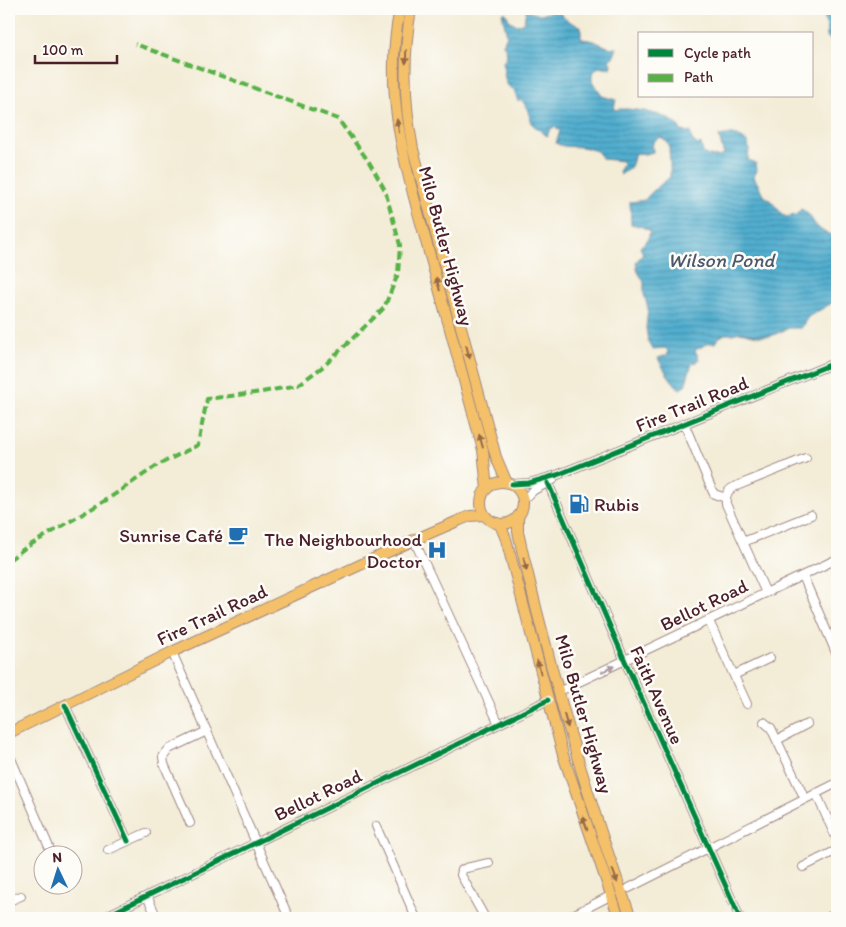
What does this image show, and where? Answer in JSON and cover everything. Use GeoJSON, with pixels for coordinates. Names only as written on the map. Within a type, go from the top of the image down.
{"type":"FeatureCollection","features":[{"type":"Feature","properties":{"kind":"main road","name":"Milo Butler Highway"},"geometry":{"type":"LineString","coordinates":[[400,9],[393,73],[394,102],[400,143],[483,450],[487,489]]}},
{"type":"Feature","properties":{"kind":"main road","name":"Milo Butler Highway"},"geometry":{"type":"LineString","coordinates":[[411,9],[405,64],[407,108],[413,149],[500,470],[509,484]]}},
{"type":"Feature","properties":{"kind":"main road"},"geometry":{"type":"LineString","coordinates":[[496,483],[509,484],[518,489],[522,500],[522,508],[518,516],[509,522],[498,523],[485,515],[482,509],[482,499],[487,489],[496,483]]}},
{"type":"Feature","properties":{"kind":"main road","name":"Fire Trail Road"},"geometry":{"type":"LineString","coordinates":[[460,520],[482,499]]}},
{"type":"Feature","properties":{"kind":"main road","name":"Fire Trail Road"},"geometry":{"type":"LineString","coordinates":[[9,733],[172,652],[414,540],[470,516],[485,515]]}},
{"type":"Feature","properties":{"kind":"main road","name":"Milo Butler Highway"},"geometry":{"type":"LineString","coordinates":[[518,516],[518,532],[522,554],[558,692],[597,824],[631,918]]}},
{"type":"Feature","properties":{"kind":"main road","name":"Milo Butler Highway"},"geometry":{"type":"LineString","coordinates":[[498,523],[506,539],[573,789],[618,918]]}},
{"type":"Feature","properties":{"kind":"street","name":"Fire Trail Road"},"geometry":{"type":"LineString","coordinates":[[509,484],[529,483],[557,475],[837,362]]}},
{"type":"Feature","properties":{"kind":"street"},"geometry":{"type":"LineString","coordinates":[[684,423],[714,494],[726,498]]}},
{"type":"Feature","properties":{"kind":"street"},"geometry":{"type":"LineString","coordinates":[[766,593],[726,504],[727,492],[734,486],[806,458]]}},
{"type":"Feature","properties":{"kind":"street","name":"Fire Trail Road"},"geometry":{"type":"LineString","coordinates":[[522,500],[557,475]]}},
{"type":"Feature","properties":{"kind":"street","name":"Faith Avenue"},"geometry":{"type":"LineString","coordinates":[[548,483],[740,918]]}},
{"type":"Feature","properties":{"kind":"street"},"geometry":{"type":"LineString","coordinates":[[743,542],[811,515]]}},
{"type":"Feature","properties":{"kind":"street"},"geometry":{"type":"LineString","coordinates":[[414,540],[499,724]]}},
{"type":"Feature","properties":{"kind":"street","name":"Bellot Road"},"geometry":{"type":"LineString","coordinates":[[558,692],[837,559]]}},
{"type":"Feature","properties":{"kind":"street"},"geometry":{"type":"LineString","coordinates":[[803,576],[837,655]]}},
{"type":"Feature","properties":{"kind":"street"},"geometry":{"type":"LineString","coordinates":[[710,621],[747,704]]}},
{"type":"Feature","properties":{"kind":"street"},"geometry":{"type":"LineString","coordinates":[[172,652],[289,918]]}},
{"type":"Feature","properties":{"kind":"street"},"geometry":{"type":"LineString","coordinates":[[734,674],[770,658]]}},
{"type":"Feature","properties":{"kind":"street","name":"Bellot Road"},"geometry":{"type":"LineString","coordinates":[[102,918],[114,916],[147,896],[548,700]]}},
{"type":"Feature","properties":{"kind":"street"},"geometry":{"type":"LineString","coordinates":[[65,705],[128,841]]}},
{"type":"Feature","properties":{"kind":"street"},"geometry":{"type":"LineString","coordinates":[[764,722],[771,728],[805,799]]}},
{"type":"Feature","properties":{"kind":"street"},"geometry":{"type":"LineString","coordinates":[[777,740],[807,724]]}},
{"type":"Feature","properties":{"kind":"street"},"geometry":{"type":"LineString","coordinates":[[190,823],[164,764],[163,757],[169,749],[207,732]]}},
{"type":"Feature","properties":{"kind":"street"},"geometry":{"type":"LineString","coordinates":[[9,754],[48,844]]}},
{"type":"Feature","properties":{"kind":"street"},"geometry":{"type":"LineString","coordinates":[[629,888],[837,783]]}},
{"type":"Feature","properties":{"kind":"street"},"geometry":{"type":"LineString","coordinates":[[816,793],[837,840]]}},
{"type":"Feature","properties":{"kind":"street"},"geometry":{"type":"LineString","coordinates":[[376,826],[416,918]]}},
{"type":"Feature","properties":{"kind":"street"},"geometry":{"type":"LineString","coordinates":[[108,850],[146,833]]}},
{"type":"Feature","properties":{"kind":"street"},"geometry":{"type":"LineString","coordinates":[[803,867],[837,850]]}},
{"type":"Feature","properties":{"kind":"street"},"geometry":{"type":"LineString","coordinates":[[485,918],[461,875],[462,870],[466,868],[489,863]]}},
{"type":"Feature","properties":{"kind":"street"},"geometry":{"type":"LineString","coordinates":[[9,901],[21,896]]}},
{"type":"Feature","properties":{"kind":"street"},"geometry":{"type":"LineString","coordinates":[[147,896],[158,918]]}},
{"type":"Feature","properties":{"kind":"street"},"geometry":{"type":"LineString","coordinates":[[567,918],[610,896]]}},
{"type":"Feature","properties":{"kind":"street"},"geometry":{"type":"LineString","coordinates":[[827,918],[837,914]]}},
{"type":"Feature","properties":{"kind":"water","name":"Wilson Pond"},"geometry":{"type":"Polygon","coordinates":[[[552,9],[558,10],[568,20],[581,26],[582,39],[617,48],[614,56],[609,60],[611,64],[610,69],[599,67],[592,74],[592,81],[602,96],[616,100],[615,110],[631,109],[652,113],[671,120],[678,125],[681,131],[690,132],[692,140],[698,145],[701,144],[703,153],[710,156],[718,157],[724,155],[719,137],[732,135],[741,138],[748,144],[748,160],[756,163],[757,170],[754,177],[765,197],[786,217],[796,215],[801,209],[808,214],[821,230],[837,236],[837,274],[831,278],[835,283],[832,303],[808,317],[801,328],[789,328],[771,336],[758,336],[740,332],[725,334],[718,338],[715,343],[709,343],[695,350],[699,359],[697,362],[692,363],[685,386],[680,389],[677,387],[658,358],[667,355],[668,351],[665,348],[652,349],[648,341],[646,328],[648,308],[644,294],[644,282],[638,272],[636,262],[643,254],[640,247],[648,239],[650,231],[631,224],[630,202],[645,200],[670,177],[669,145],[661,137],[654,141],[653,152],[645,154],[635,153],[631,166],[620,175],[622,161],[603,159],[597,151],[587,148],[559,145],[556,143],[560,131],[555,127],[550,129],[547,136],[533,125],[526,106],[521,100],[518,101],[514,90],[510,88],[506,81],[503,60],[506,59],[507,53],[503,44],[507,35],[502,13],[506,13],[509,20],[517,25],[524,22],[526,10],[536,14],[543,14],[552,9]]]}},
{"type":"Feature","properties":{"kind":"water"},"geometry":{"type":"Polygon","coordinates":[[[807,9],[837,9],[837,44],[827,37],[827,25],[824,16],[807,9]]]}},
{"type":"Feature","properties":{"kind":"marked path"},"geometry":{"type":"LineString","coordinates":[[9,560],[25,548],[108,499],[156,466],[198,445],[207,399],[298,385],[325,365],[384,308],[398,274],[400,245],[385,190],[369,162],[338,119],[135,44]]}},
{"type":"Feature","properties":{"kind":"cycle path"},"geometry":{"type":"LineString","coordinates":[[512,484],[529,483],[557,475],[837,362]]}},
{"type":"Feature","properties":{"kind":"cycle path"},"geometry":{"type":"LineString","coordinates":[[548,483],[740,918]]}},
{"type":"Feature","properties":{"kind":"cycle path"},"geometry":{"type":"LineString","coordinates":[[102,918],[548,700]]}},
{"type":"Feature","properties":{"kind":"cycle path"},"geometry":{"type":"LineString","coordinates":[[65,705],[128,841]]}},
{"type":"Feature","properties":{"kind":"place","name":"Rubis"},"geometry":{"type":"Point","coordinates":[579,504]}},
{"type":"Feature","properties":{"kind":"place","name":"Sunrise Café"},"geometry":{"type":"Point","coordinates":[238,535]}},
{"type":"Feature","properties":{"kind":"place","name":"The Neighbourhood Doctor"},"geometry":{"type":"Point","coordinates":[437,550]}}]}
